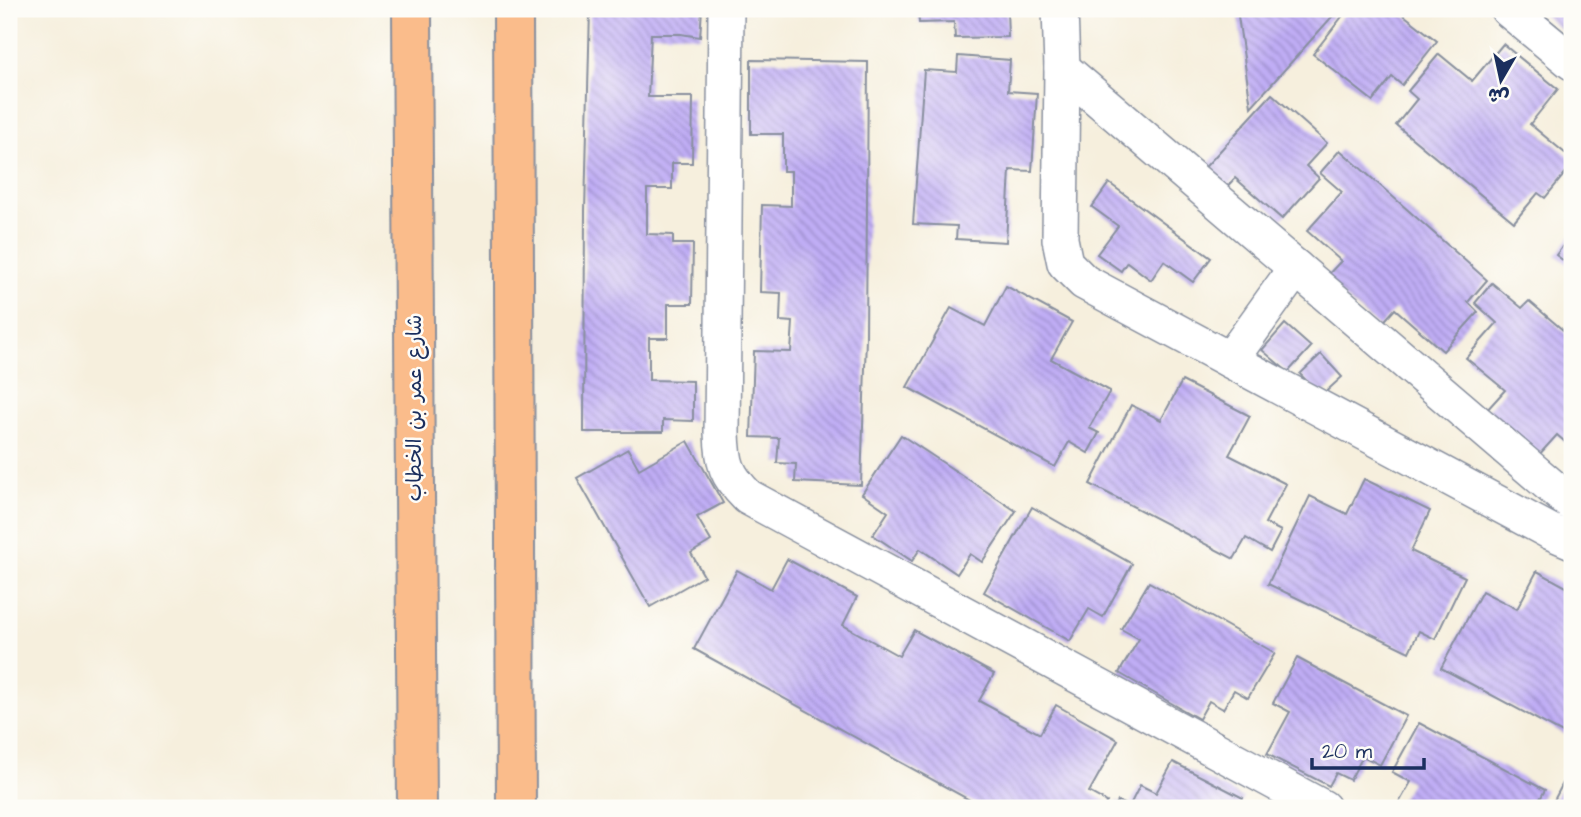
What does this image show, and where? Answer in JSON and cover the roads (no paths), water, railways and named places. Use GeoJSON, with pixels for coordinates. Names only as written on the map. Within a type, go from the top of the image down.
{"type":"FeatureCollection","features":[{"type":"Feature","properties":{"kind":"main road","name":"شارع عمر بن الخطاب"},"geometry":{"type":"LineString","coordinates":[[412,9],[417,808]]}},
{"type":"Feature","properties":{"kind":"main road"},"geometry":{"type":"LineString","coordinates":[[513,9],[516,808]]}},
{"type":"Feature","properties":{"kind":"street"},"geometry":{"type":"LineString","coordinates":[[726,9],[722,433],[723,455],[733,483],[748,497],[1323,808]]}},
{"type":"Feature","properties":{"kind":"street"},"geometry":{"type":"LineString","coordinates":[[1060,9],[1060,239],[1065,263],[1084,282],[1572,541]]}},
{"type":"Feature","properties":{"kind":"street"},"geometry":{"type":"LineString","coordinates":[[1508,9],[1572,62]]}},
{"type":"Feature","properties":{"kind":"street"},"geometry":{"type":"LineString","coordinates":[[1062,68],[1572,504]]}},
{"type":"Feature","properties":{"kind":"street"},"geometry":{"type":"LineString","coordinates":[[1230,360],[1296,268]]}}]}
